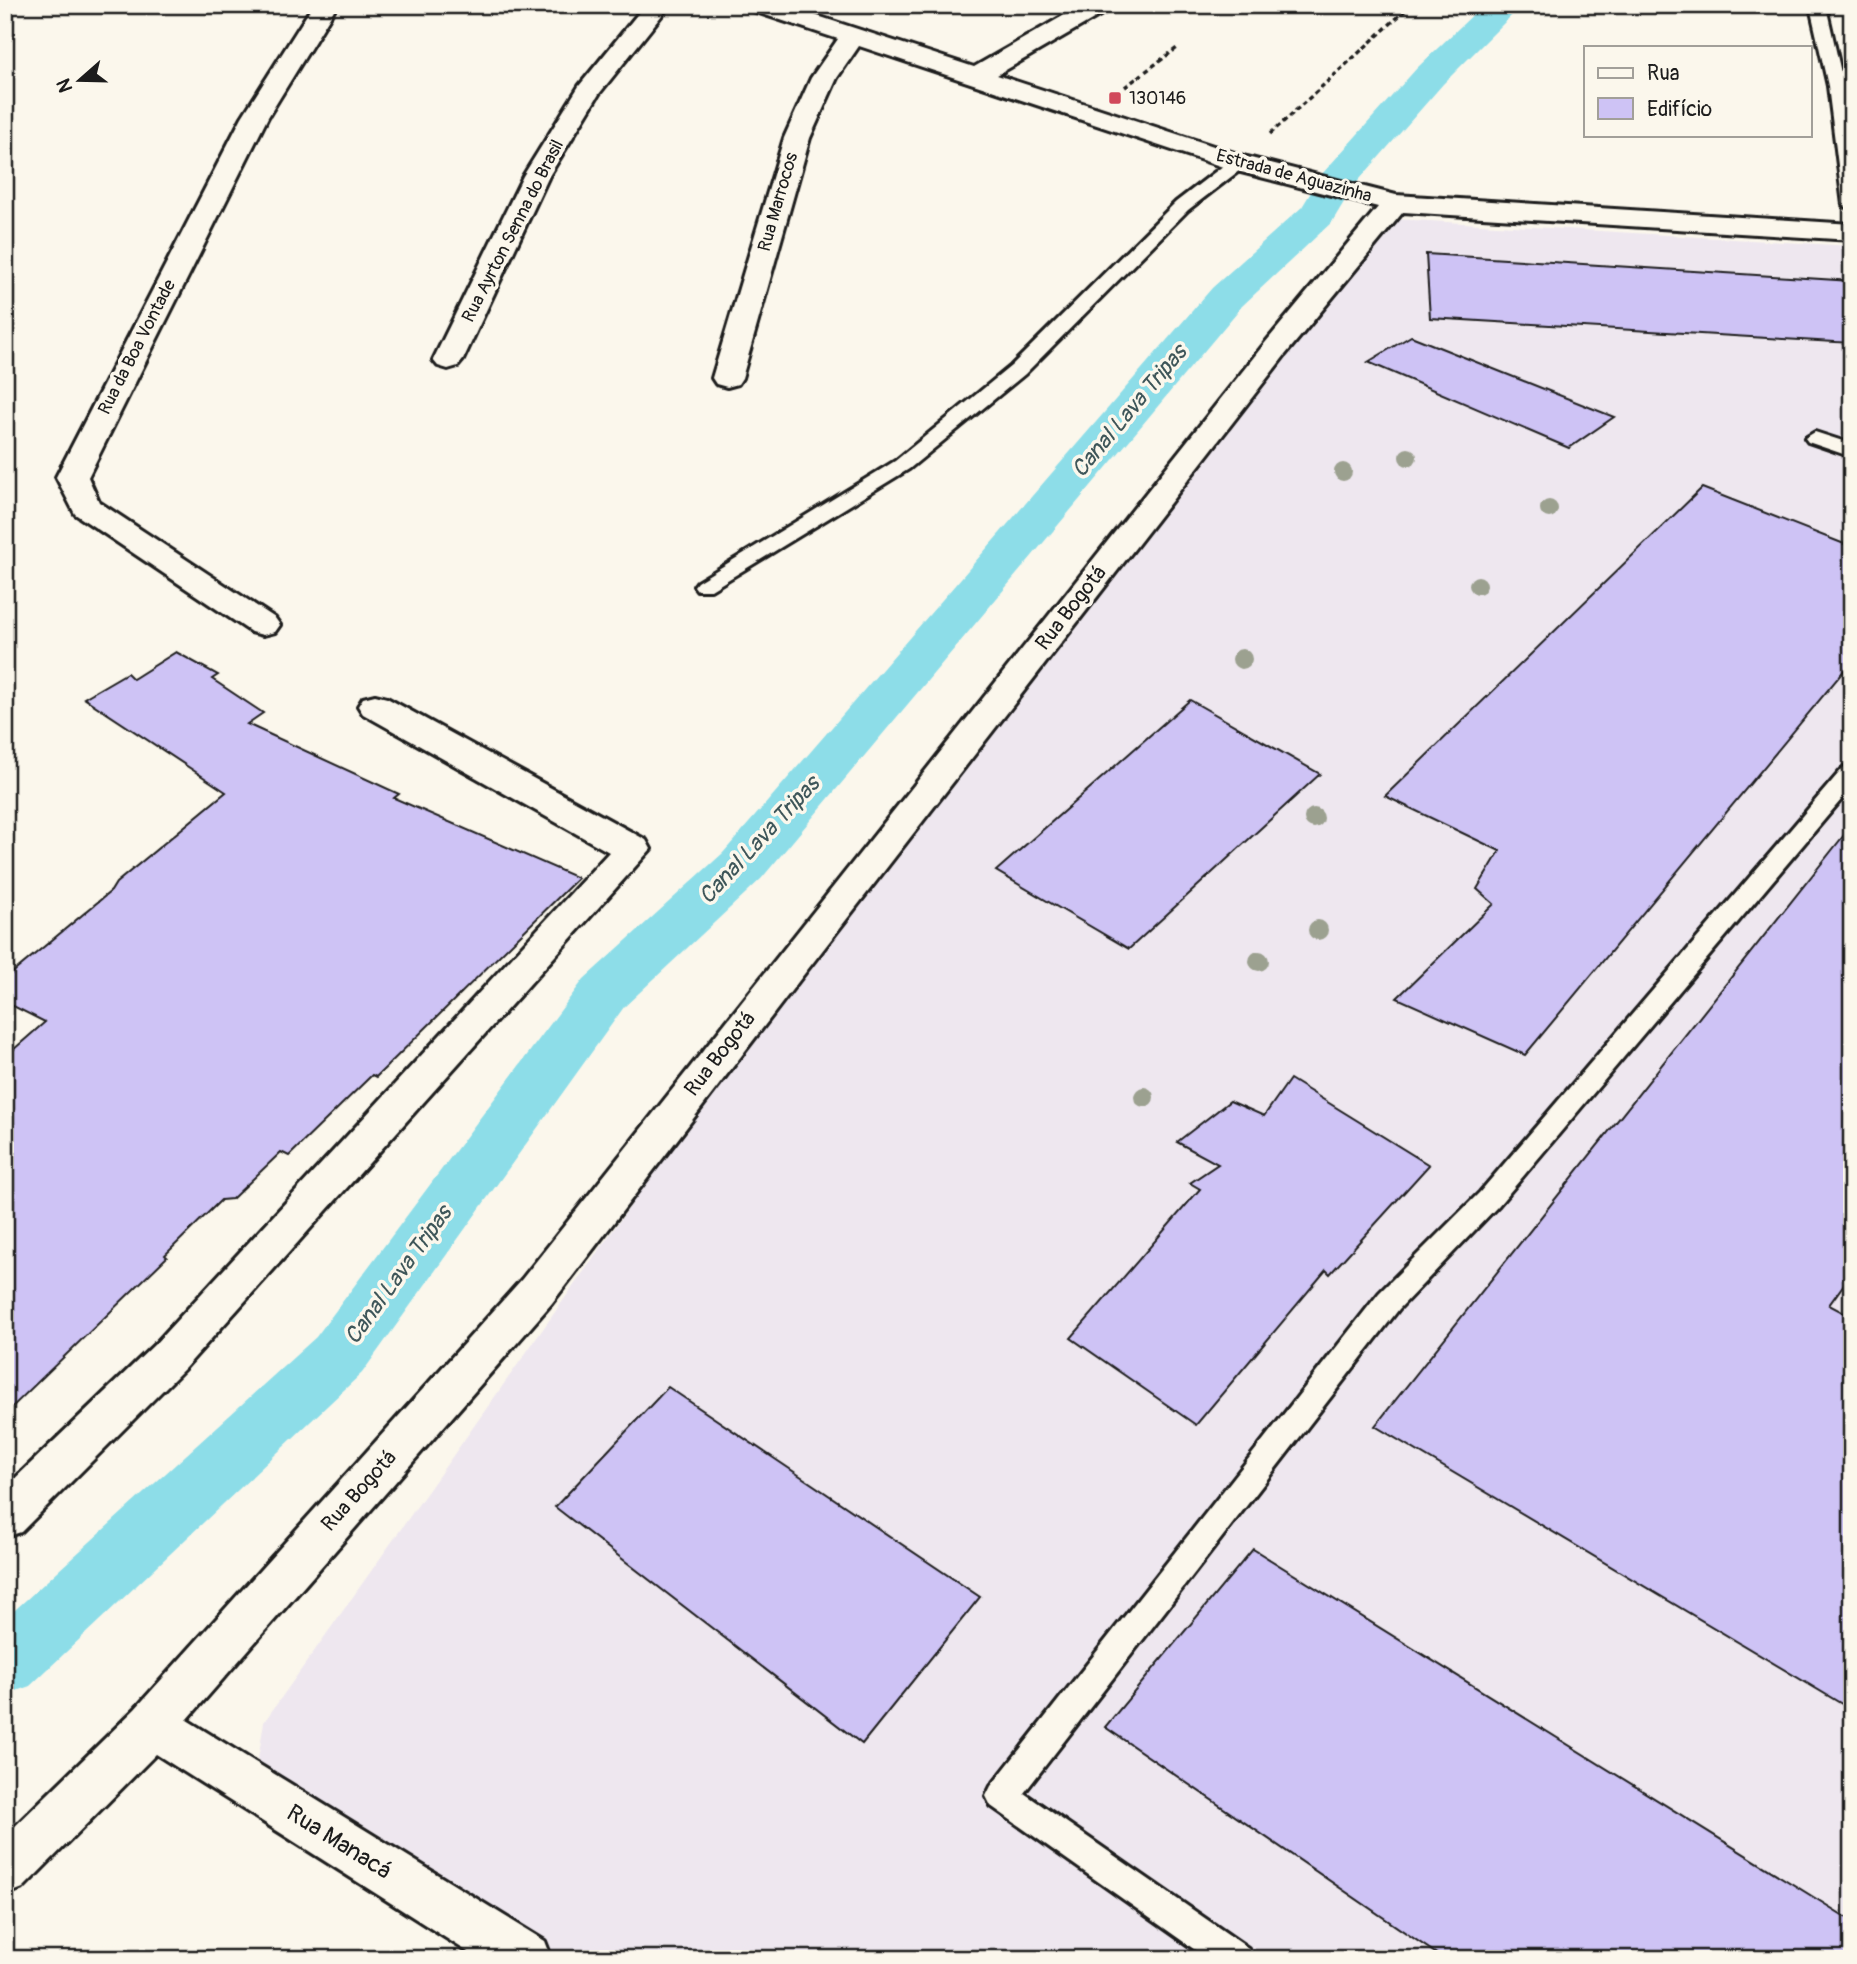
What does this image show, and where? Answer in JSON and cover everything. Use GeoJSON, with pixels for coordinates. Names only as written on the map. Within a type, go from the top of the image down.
{"type":"FeatureCollection","features":[{"type":"Feature","properties":{"kind":"street","name":"Rua da Boa Vontade"},"geometry":{"type":"LineString","coordinates":[[263,625],[86,508],[72,477],[256,117],[325,5]]}},
{"type":"Feature","properties":{"kind":"street","name":"Rua Ayrton Senna do Brasil"},"geometry":{"type":"LineString","coordinates":[[448,360],[536,176],[588,91],[659,5]]}},
{"type":"Feature","properties":{"kind":"street","name":"Estrada de Aguazinha"},"geometry":{"type":"LineString","coordinates":[[758,5],[1251,167],[1396,203],[1852,232]]}},
{"type":"Feature","properties":{"kind":"street"},"geometry":{"type":"LineString","coordinates":[[977,76],[1100,5]]}},
{"type":"Feature","properties":{"kind":"street","name":"Rua Marrocos"},"geometry":{"type":"LineString","coordinates":[[727,378],[797,138],[824,78],[853,36]]}},
{"type":"Feature","properties":{"kind":"street","name":"Rua Bogotá"},"geometry":{"type":"LineString","coordinates":[[5,1871],[152,1725],[537,1291],[804,946],[1172,480],[1396,203]]}},
{"type":"Feature","properties":{"kind":"street"},"geometry":{"type":"LineString","coordinates":[[5,1518],[170,1356],[633,849],[375,706]]}},
{"type":"Feature","properties":{"kind":"street","name":"Rua Manacá"},"geometry":{"type":"LineString","coordinates":[[152,1725],[526,1959]]}},
{"type":"Feature","properties":{"kind":"lane"},"geometry":{"type":"LineString","coordinates":[[1821,5],[1819,11],[1836,86],[1852,205]]}},
{"type":"Feature","properties":{"kind":"lane"},"geometry":{"type":"LineString","coordinates":[[704,586],[902,465],[1018,370],[1182,206],[1251,167]]}},
{"type":"Feature","properties":{"kind":"lane"},"geometry":{"type":"LineString","coordinates":[[1815,438],[1852,451]]}},
{"type":"Feature","properties":{"kind":"lane"},"geometry":{"type":"LineString","coordinates":[[1236,1959],[1002,1796],[1390,1301],[1489,1199],[1852,772]]}},
{"type":"Feature","properties":{"kind":"path"},"geometry":{"type":"LineString","coordinates":[[1251,167],[1411,5]]}},
{"type":"Feature","properties":{"kind":"path"},"geometry":{"type":"LineString","coordinates":[[1088,115],[1177,48]]}},
{"type":"Feature","properties":{"kind":"shaded area"},"geometry":{"type":"Polygon","coordinates":[[[1380,218],[1852,246],[1852,1959],[481,1959],[251,1803],[264,1722],[880,854],[1380,218]]]}},
{"type":"Feature","properties":{"kind":"building"},"geometry":{"type":"Polygon","coordinates":[[[1426,254],[1852,281],[1852,343],[1430,318],[1426,254]]]}},
{"type":"Feature","properties":{"kind":"building"},"geometry":{"type":"Polygon","coordinates":[[[1411,336],[1614,417],[1569,448],[1368,362],[1411,336]]]}},
{"type":"Feature","properties":{"kind":"building"},"geometry":{"type":"Polygon","coordinates":[[[1702,488],[1852,547],[1852,661],[1525,1055],[1397,998],[1494,904],[1477,889],[1500,851],[1385,796],[1702,488]]]}},
{"type":"Feature","properties":{"kind":"building"},"geometry":{"type":"Polygon","coordinates":[[[176,652],[218,675],[212,679],[263,713],[247,724],[399,794],[394,798],[578,878],[376,1077],[372,1075],[289,1156],[281,1152],[232,1199],[221,1200],[165,1255],[167,1257],[5,1414],[5,1057],[45,1022],[5,1002],[5,979],[226,792],[84,698],[127,673],[133,679],[176,652]]]}},
{"type":"Feature","properties":{"kind":"building"},"geometry":{"type":"Polygon","coordinates":[[[1190,700],[1320,774],[1129,949],[996,871],[1190,700]]]}},
{"type":"Feature","properties":{"kind":"building"},"geometry":{"type":"Polygon","coordinates":[[[1852,825],[1852,1273],[1829,1305],[1852,1317],[1852,1710],[1375,1426],[1852,825]]]}},
{"type":"Feature","properties":{"kind":"building"},"geometry":{"type":"Polygon","coordinates":[[[1290,1079],[1429,1165],[1330,1274],[1326,1270],[1196,1425],[1071,1338],[1200,1189],[1190,1183],[1218,1164],[1177,1142],[1230,1101],[1264,1116],[1290,1079]]]}},
{"type":"Feature","properties":{"kind":"building"},"geometry":{"type":"Polygon","coordinates":[[[668,1387],[980,1597],[862,1744],[555,1507],[668,1387]]]}},
{"type":"Feature","properties":{"kind":"building"},"geometry":{"type":"Polygon","coordinates":[[[1253,1549],[1852,1921],[1852,1959],[1444,1959],[1105,1727],[1253,1549]]]}},
{"type":"Feature","properties":{"kind":"waterway","name":"Canal Lava Tripas"},"geometry":{"type":"LineString","coordinates":[[5,1664],[339,1355],[604,993],[742,866],[1227,297],[1318,214],[1336,182],[1430,76],[1504,5]]}},
{"type":"Feature","properties":{"kind":"place","name":"130146"},"geometry":{"type":"Point","coordinates":[1115,98]}}]}
